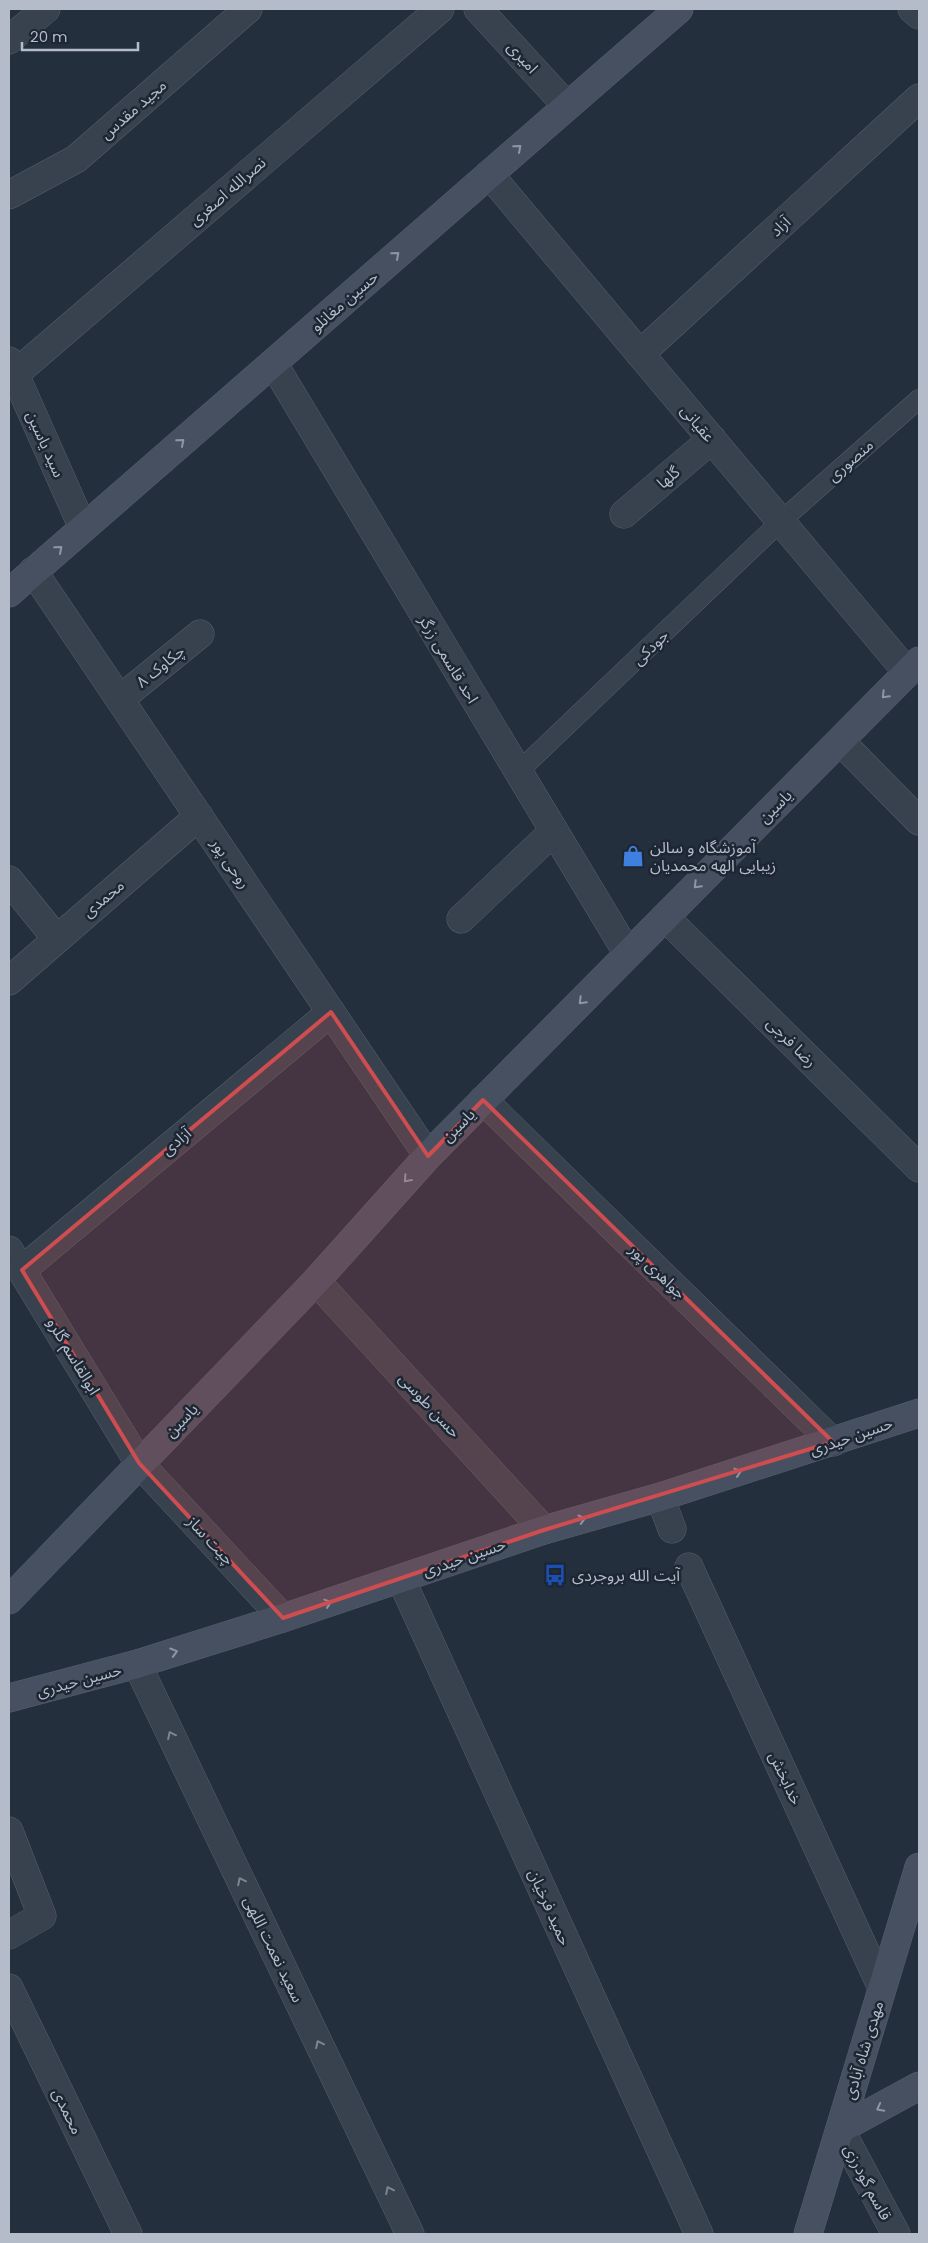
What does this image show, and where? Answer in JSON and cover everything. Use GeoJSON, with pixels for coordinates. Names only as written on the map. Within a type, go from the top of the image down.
{"type":"FeatureCollection","features":[{"type":"Feature","properties":{"kind":"street"},"geometry":{"type":"LineString","coordinates":[[9,40],[46,9]]}},
{"type":"Feature","properties":{"kind":"street","name":"مجید مقدس"},"geometry":{"type":"LineString","coordinates":[[9,195],[76,159],[248,9]]}},
{"type":"Feature","properties":{"kind":"street","name":"نصرالله اصغری"},"geometry":{"type":"LineString","coordinates":[[12,367],[440,9]]}},
{"type":"Feature","properties":{"kind":"street","name":"امیری"},"geometry":{"type":"LineString","coordinates":[[478,9],[567,106]]}},
{"type":"Feature","properties":{"kind":"street","name":"حسین مغانلو"},"geometry":{"type":"LineString","coordinates":[[9,593],[679,9]]}},
{"type":"Feature","properties":{"kind":"street"},"geometry":{"type":"LineString","coordinates":[[912,9],[919,15]]}},
{"type":"Feature","properties":{"kind":"street","name":"آزاد"},"geometry":{"type":"LineString","coordinates":[[640,354],[919,98]]}},
{"type":"Feature","properties":{"kind":"street","name":"عقیانی"},"geometry":{"type":"LineString","coordinates":[[489,174],[781,521],[913,667]]}},
{"type":"Feature","properties":{"kind":"street","name":"احد قاسمی زرگر"},"geometry":{"type":"LineString","coordinates":[[273,363],[628,954]]}},
{"type":"Feature","properties":{"kind":"street","name":"سید یاسین"},"geometry":{"type":"LineString","coordinates":[[12,367],[83,528]]}},
{"type":"Feature","properties":{"kind":"street","name":"گلها"},"geometry":{"type":"LineString","coordinates":[[624,514],[712,439]]}},
{"type":"Feature","properties":{"kind":"street","name":"روحی پور"},"geometry":{"type":"LineString","coordinates":[[33,572],[428,1156]]}},
{"type":"Feature","properties":{"kind":"street","name":"چکاوک ۸"},"geometry":{"type":"LineString","coordinates":[[120,698],[200,634]]}},
{"type":"Feature","properties":{"kind":"street","name":"یاسین"},"geometry":{"type":"LineString","coordinates":[[9,1600],[316,1281],[428,1156],[913,667]]}},
{"type":"Feature","properties":{"kind":"street"},"geometry":{"type":"LineString","coordinates":[[840,741],[919,821]]}},
{"type":"Feature","properties":{"kind":"street","name":"محمدی"},"geometry":{"type":"LineString","coordinates":[[9,981],[56,938],[199,816]]}},
{"type":"Feature","properties":{"kind":"street"},"geometry":{"type":"LineString","coordinates":[[461,919],[554,831]]}},
{"type":"Feature","properties":{"kind":"street"},"geometry":{"type":"LineString","coordinates":[[9,880],[56,938]]}},
{"type":"Feature","properties":{"kind":"street","name":"رضا فرجی"},"geometry":{"type":"LineString","coordinates":[[665,917],[919,1168]]}},
{"type":"Feature","properties":{"kind":"street","name":"آزادی"},"geometry":{"type":"LineString","coordinates":[[15,1260],[331,1012]]}},
{"type":"Feature","properties":{"kind":"street","name":"جواهری پور"},"geometry":{"type":"LineString","coordinates":[[483,1100],[833,1442]]}},
{"type":"Feature","properties":{"kind":"street","name":"ابوالقاسم گلرو"},"geometry":{"type":"LineString","coordinates":[[15,1260],[139,1463]]}},
{"type":"Feature","properties":{"kind":"street","name":"حسن طوسی"},"geometry":{"type":"LineString","coordinates":[[316,1281],[544,1530]]}},
{"type":"Feature","properties":{"kind":"street","name":"حسین حیدری"},"geometry":{"type":"LineString","coordinates":[[9,1698],[137,1664],[283,1618],[544,1530],[660,1497],[919,1413]]}},
{"type":"Feature","properties":{"kind":"street","name":"چیت ساز"},"geometry":{"type":"LineString","coordinates":[[139,1463],[283,1618]]}},
{"type":"Feature","properties":{"kind":"street"},"geometry":{"type":"LineString","coordinates":[[660,1497],[672,1529]]}},
{"type":"Feature","properties":{"kind":"street","name":"خدابخش"},"geometry":{"type":"LineString","coordinates":[[690,1567],[882,1988]]}},
{"type":"Feature","properties":{"kind":"street","name":"حمید فرخیان"},"geometry":{"type":"LineString","coordinates":[[401,1579],[699,2234]]}},
{"type":"Feature","properties":{"kind":"street","name":"سعید نعمت اللهی"},"geometry":{"type":"LineString","coordinates":[[137,1664],[410,2234]]}},
{"type":"Feature","properties":{"kind":"street"},"geometry":{"type":"LineString","coordinates":[[9,1831],[42,1916],[9,1934]]}},
{"type":"Feature","properties":{"kind":"street","name":"مهدی شاه آبادی"},"geometry":{"type":"LineString","coordinates":[[808,2234],[919,1867]]}},
{"type":"Feature","properties":{"kind":"street","name":"محمدی"},"geometry":{"type":"LineString","coordinates":[[9,1988],[128,2234]]}},
{"type":"Feature","properties":{"kind":"street"},"geometry":{"type":"LineString","coordinates":[[840,2129],[919,2086]]}},
{"type":"Feature","properties":{"kind":"street","name":"قاسم گودرزی"},"geometry":{"type":"LineString","coordinates":[[840,2129],[896,2234]]}},
{"type":"Feature","properties":{"kind":"lane","name":"منصوری"},"geometry":{"type":"LineString","coordinates":[[781,521],[919,400]]}},
{"type":"Feature","properties":{"kind":"lane","name":"جودکی"},"geometry":{"type":"LineString","coordinates":[[518,772],[781,521]]}},
{"type":"Feature","properties":{"kind":"highlighted area"},"geometry":{"type":"Polygon","coordinates":[[[331,1012],[428,1156],[483,1100],[833,1442],[544,1530],[283,1618],[139,1463],[22,1270],[331,1012]]]}},
{"type":"Feature","properties":{"kind":"place","name":"آموزشگاه و سالن زیبایی الهه محمدیان"},"geometry":{"type":"Point","coordinates":[633,856]}},
{"type":"Feature","properties":{"kind":"place","name":"آیت الله بروجردی"},"geometry":{"type":"Point","coordinates":[555,1575]}}]}
